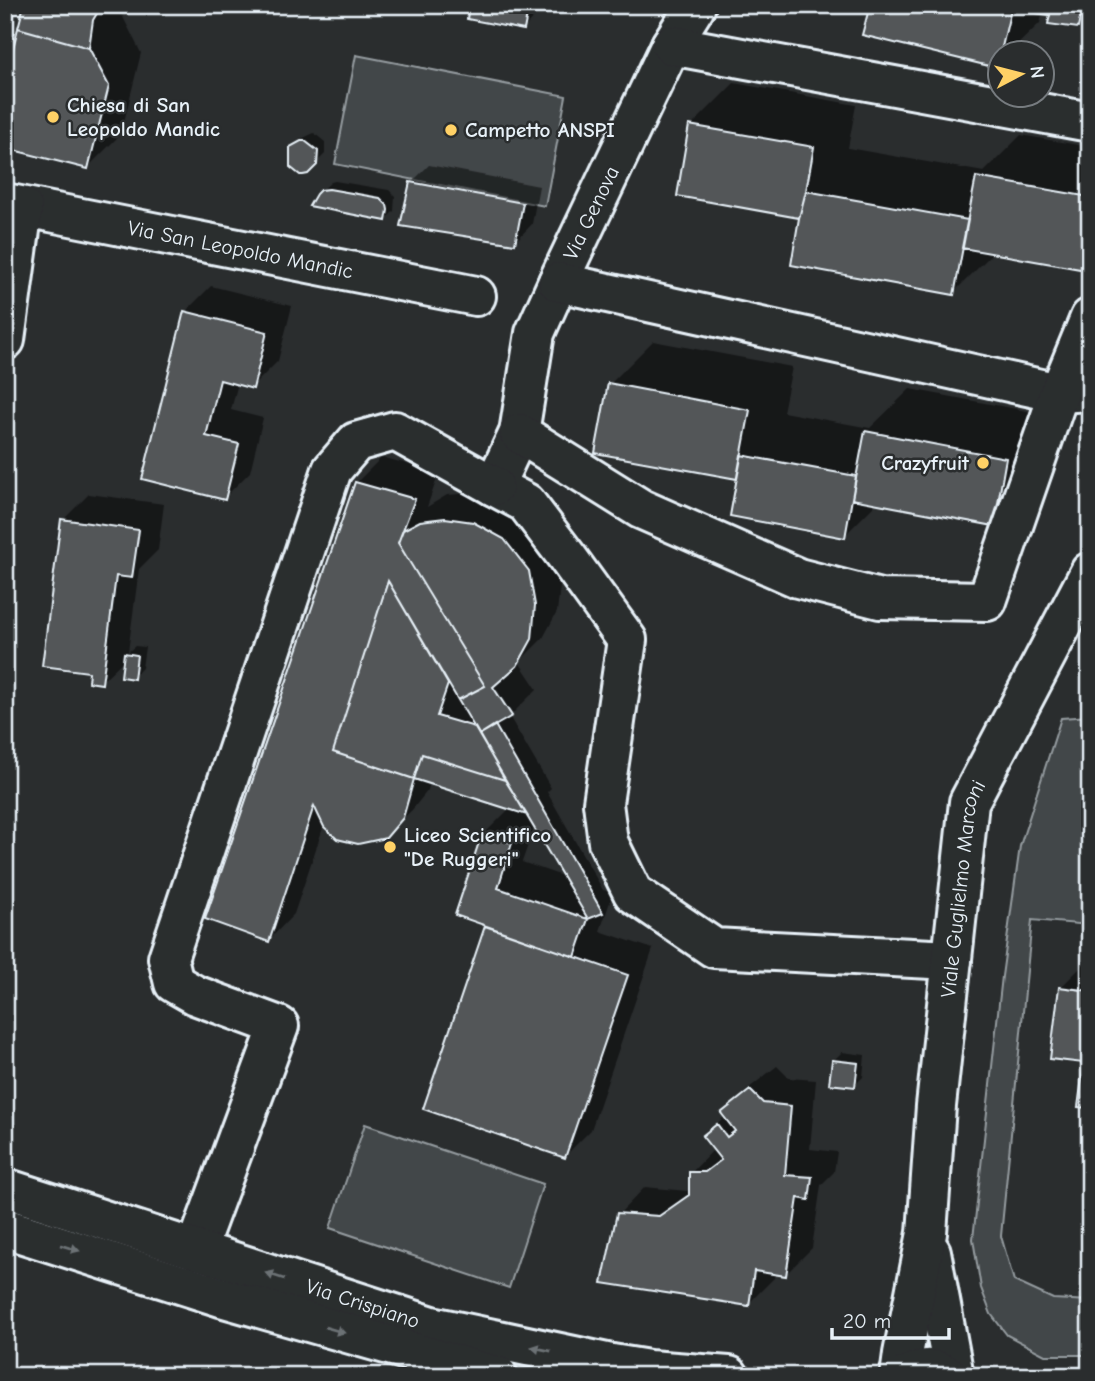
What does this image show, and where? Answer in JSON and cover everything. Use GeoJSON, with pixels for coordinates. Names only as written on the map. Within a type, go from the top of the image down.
{"type":"FeatureCollection","features":[{"type":"Feature","properties":{"kind":"street","name":"Via Genova"},"geometry":{"type":"LineString","coordinates":[[494,486],[519,433],[535,334],[671,45],[696,5]]}},
{"type":"Feature","properties":{"kind":"street"},"geometry":{"type":"LineString","coordinates":[[671,45],[1090,122]]}},
{"type":"Feature","properties":{"kind":"street"},"geometry":{"type":"LineString","coordinates":[[5,340],[14,205]]}},
{"type":"Feature","properties":{"kind":"street","name":"Via San Leopoldo Mandic"},"geometry":{"type":"LineString","coordinates":[[14,205],[476,296]]}},
{"type":"Feature","properties":{"kind":"street"},"geometry":{"type":"LineString","coordinates":[[558,282],[1074,392]]}},
{"type":"Feature","properties":{"kind":"street"},"geometry":{"type":"LineString","coordinates":[[519,433],[640,509],[798,578],[880,598],[987,601],[1074,392],[1090,318]]}},
{"type":"Feature","properties":{"kind":"street"},"geometry":{"type":"LineString","coordinates":[[196,1250],[279,1026],[194,995],[174,983],[168,958],[332,470],[356,442],[395,431],[526,503],[627,640],[603,803],[608,842],[634,893],[714,948],[952,960]]}},
{"type":"Feature","properties":{"kind":"street","name":"Viale Guglielmo Marconi"},"geometry":{"type":"LineString","coordinates":[[903,1376],[903,1354],[928,1233],[936,1106],[969,802],[1090,572]]}},
{"type":"Feature","properties":{"kind":"street","name":"Via Crispiano"},"geometry":{"type":"LineString","coordinates":[[5,1188],[432,1326],[624,1366],[729,1376]]}},
{"type":"Feature","properties":{"kind":"street","name":"Via Crispiano"},"geometry":{"type":"LineString","coordinates":[[5,1228],[220,1297],[498,1376]]}},
{"type":"Feature","properties":{"kind":"street","name":"Viale Guglielmo Marconi"},"geometry":{"type":"LineString","coordinates":[[928,1233],[951,1376]]}},
{"type":"Feature","properties":{"kind":"street"},"geometry":{"type":"LineString","coordinates":[[903,1376],[918,1368],[938,1369],[951,1376]]}},
{"type":"Feature","properties":{"kind":"shaded area","name":"Campetto ANSPI"},"geometry":{"type":"Polygon","coordinates":[[[356,55],[566,96],[545,206],[335,164],[356,55]]]}},
{"type":"Feature","properties":{"kind":"shaded area"},"geometry":{"type":"Polygon","coordinates":[[[1090,716],[1090,925],[1032,920],[1001,1236],[1014,1281],[1053,1299],[1090,1301],[1090,1355],[1045,1355],[1007,1335],[991,1314],[981,1288],[973,1239],[1002,976],[1020,846],[1061,718],[1090,716]]]}},
{"type":"Feature","properties":{"kind":"shaded area"},"geometry":{"type":"Polygon","coordinates":[[[365,1124],[543,1184],[509,1288],[330,1228],[365,1124]]]}},
{"type":"Feature","properties":{"kind":"building"},"geometry":{"type":"Polygon","coordinates":[[[24,5],[102,5],[93,20],[89,48],[18,28],[24,5]]]}},
{"type":"Feature","properties":{"kind":"building"},"geometry":{"type":"Polygon","coordinates":[[[469,5],[529,5],[524,30],[467,19],[469,5]]]}},
{"type":"Feature","properties":{"kind":"building"},"geometry":{"type":"Polygon","coordinates":[[[870,5],[1012,5],[1004,38],[986,38],[986,65],[862,35],[870,5]]]}},
{"type":"Feature","properties":{"kind":"building"},"geometry":{"type":"Polygon","coordinates":[[[1023,5],[1083,5],[1078,28],[1048,24],[1050,15],[1021,11],[1023,5]]]}},
{"type":"Feature","properties":{"kind":"building","name":"Chiesa di San Leopoldo Mandic"},"geometry":{"type":"Polygon","coordinates":[[[18,28],[89,48],[109,86],[88,169],[5,148],[5,81],[18,28]]]}},
{"type":"Feature","properties":{"kind":"building"},"geometry":{"type":"Polygon","coordinates":[[[689,125],[814,147],[799,218],[677,196],[689,125]]]}},
{"type":"Feature","properties":{"kind":"building"},"geometry":{"type":"Polygon","coordinates":[[[301,141],[318,151],[317,165],[303,175],[290,167],[290,147],[301,141]]]}},
{"type":"Feature","properties":{"kind":"building"},"geometry":{"type":"Polygon","coordinates":[[[976,177],[1090,197],[1090,251],[1086,270],[962,248],[976,177]]]}},
{"type":"Feature","properties":{"kind":"building"},"geometry":{"type":"Polygon","coordinates":[[[410,182],[523,203],[515,244],[400,226],[410,182]]]}},
{"type":"Feature","properties":{"kind":"building"},"geometry":{"type":"Polygon","coordinates":[[[329,189],[380,198],[387,205],[386,221],[309,206],[320,190],[329,189]]]}},
{"type":"Feature","properties":{"kind":"building"},"geometry":{"type":"Polygon","coordinates":[[[806,191],[968,220],[954,295],[791,265],[806,191]]]}},
{"type":"Feature","properties":{"kind":"building"},"geometry":{"type":"Polygon","coordinates":[[[184,311],[267,332],[253,389],[220,380],[206,436],[239,444],[225,500],[142,479],[184,311]]]}},
{"type":"Feature","properties":{"kind":"building"},"geometry":{"type":"Polygon","coordinates":[[[608,383],[750,410],[737,479],[595,453],[608,383]]]}},
{"type":"Feature","properties":{"kind":"building"},"geometry":{"type":"Polygon","coordinates":[[[865,431],[1006,458],[994,526],[852,499],[865,431]]]}},
{"type":"Feature","properties":{"kind":"building"},"geometry":{"type":"Polygon","coordinates":[[[741,455],[856,476],[845,538],[730,516],[741,455]]]}},
{"type":"Feature","properties":{"kind":"building"},"geometry":{"type":"Polygon","coordinates":[[[355,482],[415,499],[398,543],[485,686],[458,700],[388,581],[333,752],[414,779],[403,818],[386,838],[358,844],[337,839],[324,827],[314,806],[269,942],[205,919],[355,482]]]}},
{"type":"Feature","properties":{"kind":"building"},"geometry":{"type":"Polygon","coordinates":[[[445,518],[473,522],[504,539],[529,571],[535,605],[532,639],[517,666],[493,687],[512,716],[479,735],[458,700],[485,686],[398,543],[403,530],[420,521],[445,518]]]}},
{"type":"Feature","properties":{"kind":"building"},"geometry":{"type":"Polygon","coordinates":[[[61,519],[139,530],[132,578],[116,576],[102,684],[88,682],[89,672],[42,666],[61,519]]]}},
{"type":"Feature","properties":{"kind":"building"},"geometry":{"type":"Polygon","coordinates":[[[388,581],[448,684],[437,716],[475,727],[505,780],[422,754],[414,779],[333,752],[388,581]]]}},
{"type":"Feature","properties":{"kind":"building"},"geometry":{"type":"Polygon","coordinates":[[[124,653],[137,655],[134,679],[121,677],[124,653]]]}},
{"type":"Feature","properties":{"kind":"building"},"geometry":{"type":"Polygon","coordinates":[[[495,725],[603,913],[588,919],[479,735],[495,725]]]}},
{"type":"Feature","properties":{"kind":"building"},"geometry":{"type":"Polygon","coordinates":[[[422,754],[505,780],[527,815],[414,779],[422,754]]]}},
{"type":"Feature","properties":{"kind":"building"},"geometry":{"type":"Polygon","coordinates":[[[482,833],[512,843],[498,888],[588,919],[575,957],[455,915],[482,833]]]}},
{"type":"Feature","properties":{"kind":"building"},"geometry":{"type":"Polygon","coordinates":[[[485,926],[628,975],[565,1158],[423,1109],[485,926]]]}},
{"type":"Feature","properties":{"kind":"building"},"geometry":{"type":"Polygon","coordinates":[[[1059,987],[1090,991],[1090,1108],[1078,1107],[1084,1063],[1050,1059],[1059,987]]]}},
{"type":"Feature","properties":{"kind":"building"},"geometry":{"type":"Polygon","coordinates":[[[832,1060],[858,1063],[855,1087],[829,1084],[832,1060]]]}},
{"type":"Feature","properties":{"kind":"building"},"geometry":{"type":"Polygon","coordinates":[[[750,1090],[763,1103],[791,1106],[785,1175],[812,1177],[809,1200],[798,1198],[786,1276],[754,1271],[749,1306],[602,1283],[617,1213],[659,1216],[689,1195],[689,1172],[705,1172],[721,1160],[702,1136],[717,1124],[727,1137],[735,1131],[721,1113],[750,1090]]]}},
{"type":"Feature","properties":{"kind":"place","name":"Chiesa di San Leopoldo Mandic"},"geometry":{"type":"Point","coordinates":[53,117]}},
{"type":"Feature","properties":{"kind":"place","name":"Campetto ANSPI"},"geometry":{"type":"Point","coordinates":[451,130]}},
{"type":"Feature","properties":{"kind":"place","name":"Crazyfruit"},"geometry":{"type":"Point","coordinates":[983,463]}},
{"type":"Feature","properties":{"kind":"place","name":"Liceo Scientifico \"De Ruggeri\""},"geometry":{"type":"Point","coordinates":[390,847]}}]}
